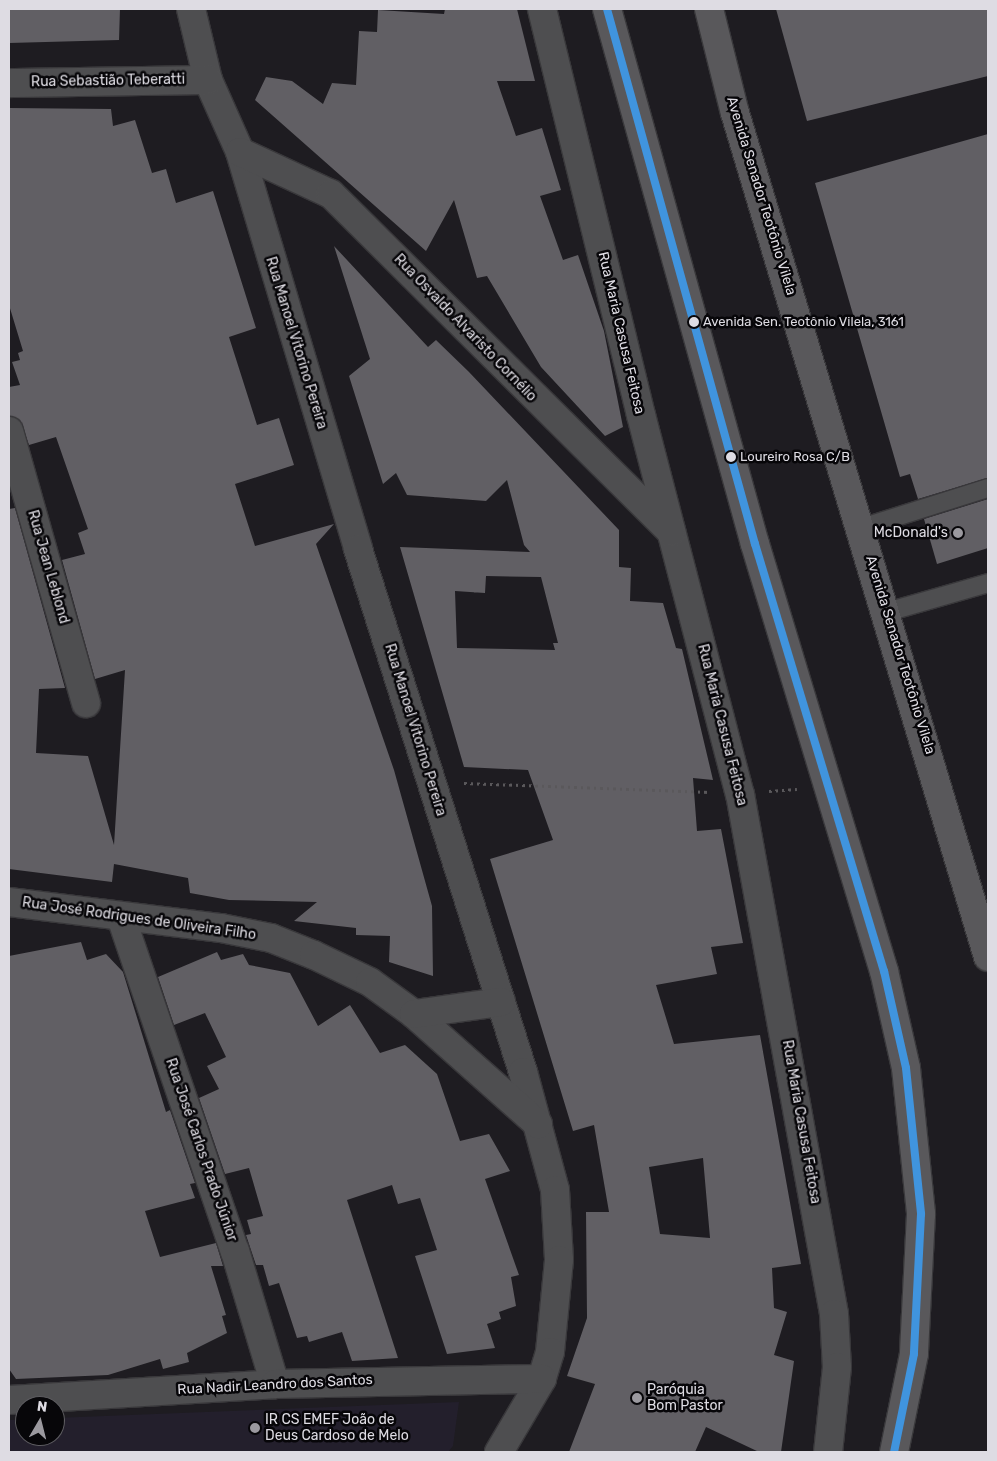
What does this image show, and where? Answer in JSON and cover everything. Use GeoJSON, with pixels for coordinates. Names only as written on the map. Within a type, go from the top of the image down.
{"type":"FeatureCollection","features":[{"type":"Feature","properties":{"kind":"main road"},"geometry":{"type":"LineString","coordinates":[[607,9],[752,534],[886,980],[915,1133],[921,1214],[914,1354],[894,1452]]}},
{"type":"Feature","properties":{"kind":"main road","name":"Avenida Senador Teotônio Vilela"},"geometry":{"type":"LineString","coordinates":[[709,9],[735,114],[861,528],[981,896],[988,957]]}},
{"type":"Feature","properties":{"kind":"street","name":"Rua Manoel Vitorino Pereira"},"geometry":{"type":"LineString","coordinates":[[191,9],[208,80],[240,152],[431,782],[501,1002],[538,1124],[555,1190],[559,1260],[555,1319],[542,1379],[499,1452]]}},
{"type":"Feature","properties":{"kind":"street","name":"Rua Maria Casusa Feitosa"},"geometry":{"type":"LineString","coordinates":[[542,9],[671,532],[740,794],[834,1314],[837,1367],[828,1452]]}},
{"type":"Feature","properties":{"kind":"street","name":"Rua Sebastião Teberatti"},"geometry":{"type":"LineString","coordinates":[[9,83],[208,80]]}},
{"type":"Feature","properties":{"kind":"street","name":"Rua Osvaldo Alvaristo Cornélio"},"geometry":{"type":"LineString","coordinates":[[240,152],[311,182],[364,222],[577,443],[671,532]]}},
{"type":"Feature","properties":{"kind":"street","name":"Rua Jean Leblond"},"geometry":{"type":"LineString","coordinates":[[9,431],[86,703]]}},
{"type":"Feature","properties":{"kind":"street","name":"Rua José Rodrigues de Oliveira Filho"},"geometry":{"type":"LineString","coordinates":[[9,902],[271,938],[370,982],[414,1014],[538,1124]]}},
{"type":"Feature","properties":{"kind":"street","name":"Rua José Carlos Prado Júnior"},"geometry":{"type":"LineString","coordinates":[[121,917],[235,1251],[275,1384]]}},
{"type":"Feature","properties":{"kind":"street"},"geometry":{"type":"LineString","coordinates":[[414,1014],[501,1002]]}},
{"type":"Feature","properties":{"kind":"street","name":"Rua Nadir Leandro dos Santos"},"geometry":{"type":"LineString","coordinates":[[9,1400],[275,1384],[542,1379]]}},
{"type":"Feature","properties":{"kind":"lane"},"geometry":{"type":"LineString","coordinates":[[861,528],[988,488]]}},
{"type":"Feature","properties":{"kind":"lane"},"geometry":{"type":"LineString","coordinates":[[887,612],[988,583]]}},
{"type":"Feature","properties":{"kind":"path"},"geometry":{"type":"LineString","coordinates":[[431,782],[740,794],[829,786]]}},
{"type":"Feature","properties":{"kind":"shaded area","name":"IR CS EMEF João de Deus Cardoso de Melo"},"geometry":{"type":"Polygon","coordinates":[[[459,1402],[453,1446],[448,1452],[9,1452],[9,1420],[15,1420],[15,1446],[65,1446],[65,1418],[459,1402]]]}},
{"type":"Feature","properties":{"kind":"building"},"geometry":{"type":"Polygon","coordinates":[[[9,9],[120,9],[119,40],[9,43],[9,9]]]}},
{"type":"Feature","properties":{"kind":"building"},"geometry":{"type":"Polygon","coordinates":[[[445,9],[517,9],[535,81],[497,81],[516,136],[542,128],[561,190],[540,196],[563,260],[578,255],[604,331],[623,427],[605,436],[541,367],[487,276],[477,278],[454,200],[426,251],[255,100],[266,77],[292,81],[323,104],[332,83],[356,85],[359,31],[377,32],[378,10],[444,14],[445,9]]]}},
{"type":"Feature","properties":{"kind":"building"},"geometry":{"type":"Polygon","coordinates":[[[776,9],[988,9],[988,76],[807,121],[776,9]]]}},
{"type":"Feature","properties":{"kind":"building"},"geometry":{"type":"Polygon","coordinates":[[[9,108],[111,109],[113,126],[135,120],[152,173],[166,169],[176,203],[213,191],[256,328],[229,337],[257,425],[279,418],[294,465],[235,484],[255,546],[334,524],[316,544],[394,770],[432,906],[433,976],[389,962],[390,936],[356,935],[356,928],[294,921],[317,902],[229,900],[190,893],[188,878],[114,864],[112,882],[9,869],[9,509],[15,508],[65,688],[39,689],[36,753],[88,756],[114,845],[125,670],[95,679],[62,560],[85,554],[78,533],[88,529],[56,437],[29,445],[20,420],[9,416],[9,387],[20,385],[12,362],[20,360],[18,353],[23,351],[9,305],[9,108]]]}},
{"type":"Feature","properties":{"kind":"building"},"geometry":{"type":"Polygon","coordinates":[[[988,134],[988,478],[918,499],[910,474],[900,477],[815,183],[988,134]]]}},
{"type":"Feature","properties":{"kind":"building"},"geometry":{"type":"Polygon","coordinates":[[[334,246],[428,347],[436,340],[469,372],[619,530],[619,567],[631,568],[630,601],[663,603],[676,648],[682,649],[713,780],[693,778],[697,831],[721,829],[743,943],[711,947],[717,974],[656,985],[674,1044],[760,1035],[801,1264],[772,1268],[774,1308],[787,1312],[774,1355],[794,1361],[781,1452],[759,1452],[706,1427],[695,1452],[569,1452],[595,1384],[567,1376],[587,1318],[586,1212],[609,1212],[594,1125],[573,1131],[490,859],[553,840],[528,770],[464,767],[400,547],[530,552],[524,545],[507,480],[486,501],[407,495],[396,473],[383,484],[349,376],[370,359],[334,246]],[[486,576],[485,593],[455,591],[457,648],[555,650],[553,643],[558,643],[541,577],[486,576]],[[703,1158],[649,1167],[660,1234],[710,1238],[703,1158]]]}},
{"type":"Feature","properties":{"kind":"building","name":"McDonald's"},"geometry":{"type":"Polygon","coordinates":[[[988,499],[988,548],[937,564],[924,519],[988,499]]]}},
{"type":"Feature","properties":{"kind":"building"},"geometry":{"type":"Polygon","coordinates":[[[81,942],[87,960],[106,954],[123,972],[166,1112],[170,1110],[195,1183],[190,1184],[195,1198],[145,1211],[160,1257],[216,1243],[223,1266],[211,1266],[226,1315],[222,1316],[227,1333],[187,1353],[189,1362],[163,1369],[160,1359],[108,1375],[16,1379],[9,1369],[9,956],[81,942]]]}},
{"type":"Feature","properties":{"kind":"building"},"geometry":{"type":"Polygon","coordinates":[[[217,952],[221,960],[243,954],[249,965],[290,973],[318,1026],[350,1005],[380,1053],[405,1045],[437,1074],[460,1141],[489,1134],[510,1171],[485,1179],[519,1275],[511,1277],[516,1306],[499,1312],[501,1319],[487,1324],[495,1348],[447,1354],[415,1256],[437,1250],[420,1198],[398,1204],[392,1185],[347,1200],[398,1358],[352,1361],[342,1332],[309,1342],[307,1336],[297,1338],[279,1283],[269,1286],[263,1265],[256,1265],[246,1235],[251,1234],[247,1220],[263,1216],[249,1168],[225,1174],[199,1098],[219,1089],[207,1066],[226,1057],[205,1013],[174,1025],[158,977],[217,952]]]}},
{"type":"Feature","properties":{"kind":"transit line"},"geometry":{"type":"LineString","coordinates":[[607,9],[755,544],[884,971],[906,1068],[921,1214],[914,1354],[894,1452]]}},
{"type":"Feature","properties":{"kind":"place","name":"Avenida Sen. Teotônio Vilela, 3161"},"geometry":{"type":"Point","coordinates":[694,322]}},
{"type":"Feature","properties":{"kind":"place","name":"Loureiro Rosa C/B"},"geometry":{"type":"Point","coordinates":[731,457]}},
{"type":"Feature","properties":{"kind":"place","name":"McDonald's"},"geometry":{"type":"Point","coordinates":[958,533]}},
{"type":"Feature","properties":{"kind":"place","name":"Paróquia Bom Pastor"},"geometry":{"type":"Point","coordinates":[637,1398]}},
{"type":"Feature","properties":{"kind":"place","name":"IR CS EMEF João de Deus Cardoso de Melo"},"geometry":{"type":"Point","coordinates":[255,1428]}}]}
